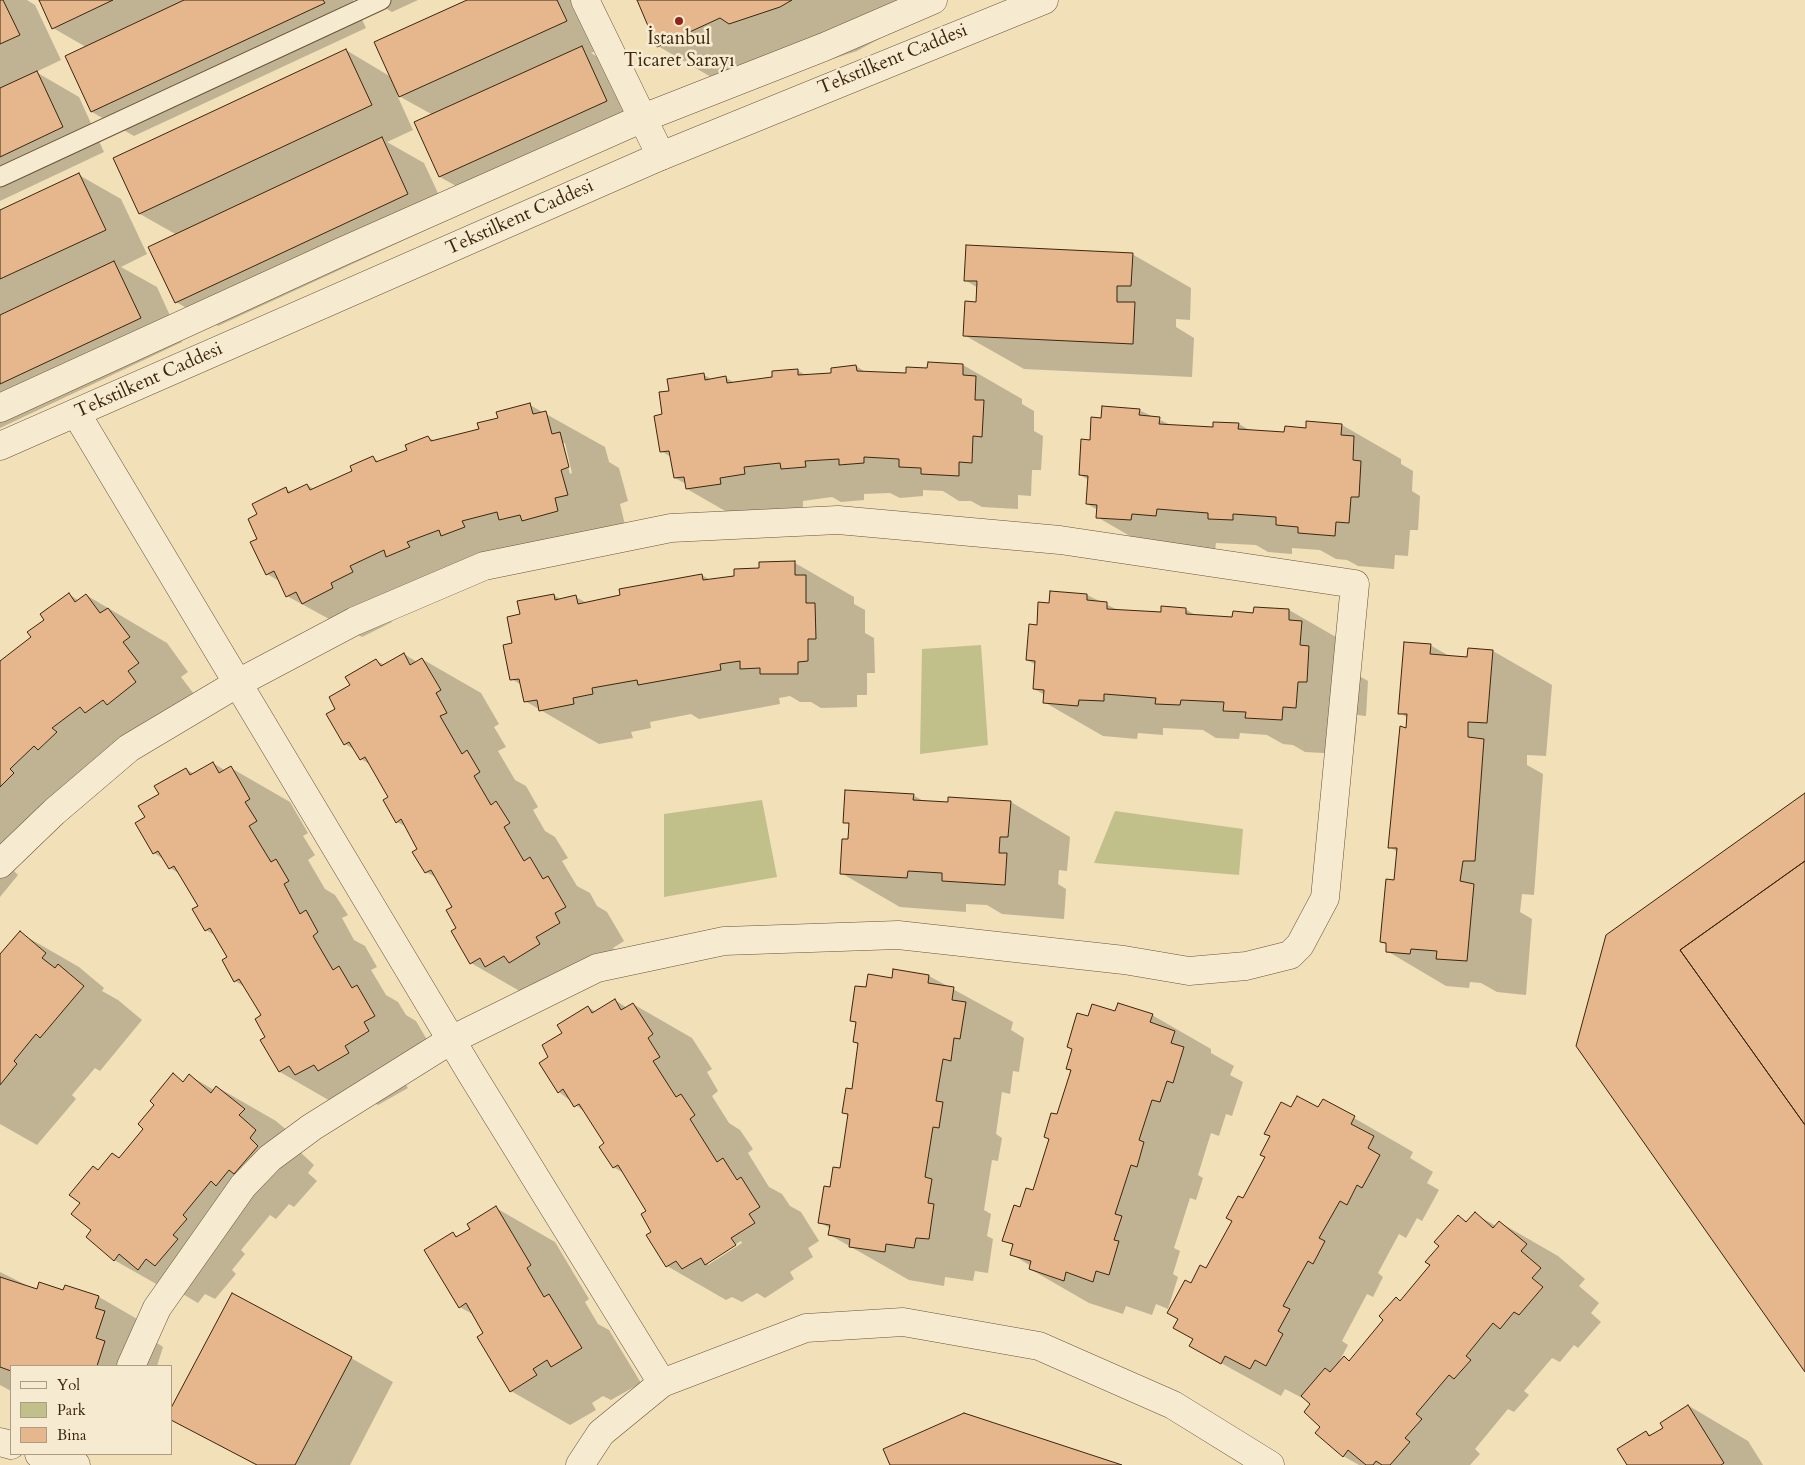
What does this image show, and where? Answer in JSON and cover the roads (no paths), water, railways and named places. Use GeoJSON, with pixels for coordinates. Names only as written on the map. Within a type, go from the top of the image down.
{"type":"FeatureCollection","features":[{"type":"Feature","properties":{"kind":"street"},"geometry":{"type":"LineString","coordinates":[[585,0],[661,156]]}},
{"type":"Feature","properties":{"kind":"street","name":"Tekstilkent Caddesi"},"geometry":{"type":"LineString","coordinates":[[0,408],[340,252],[643,118],[824,47],[933,0]]}},
{"type":"Feature","properties":{"kind":"street","name":"Tekstilkent Caddesi"},"geometry":{"type":"LineString","coordinates":[[0,446],[661,156],[1016,5],[1044,0]]}},
{"type":"Feature","properties":{"kind":"street"},"geometry":{"type":"LineString","coordinates":[[76,413],[451,1040],[662,1383]]}},
{"type":"Feature","properties":{"kind":"street"},"geometry":{"type":"LineString","coordinates":[[0,864],[54,812],[129,748],[238,683],[355,621],[484,566],[671,528],[845,521],[1060,540],[1355,584],[1325,898],[1300,945],[1290,955],[1246,966],[1189,971],[1124,960],[898,935],[724,941],[597,968],[451,1040],[312,1127],[270,1158],[243,1186],[157,1308],[131,1365]]}},
{"type":"Feature","properties":{"kind":"street"},"geometry":{"type":"LineString","coordinates":[[580,1465],[601,1433],[662,1383],[806,1328],[903,1322],[1039,1346],[1173,1405],[1270,1465]]}},
{"type":"Feature","properties":{"kind":"street"},"geometry":{"type":"LineString","coordinates":[[42,1455],[76,1465]]}},
{"type":"Feature","properties":{"kind":"lane"},"geometry":{"type":"LineString","coordinates":[[0,177],[381,0]]}},
{"type":"Feature","properties":{"kind":"place","name":"İstanbul Ticaret Sarayı"},"geometry":{"type":"Point","coordinates":[679,21]}}]}
